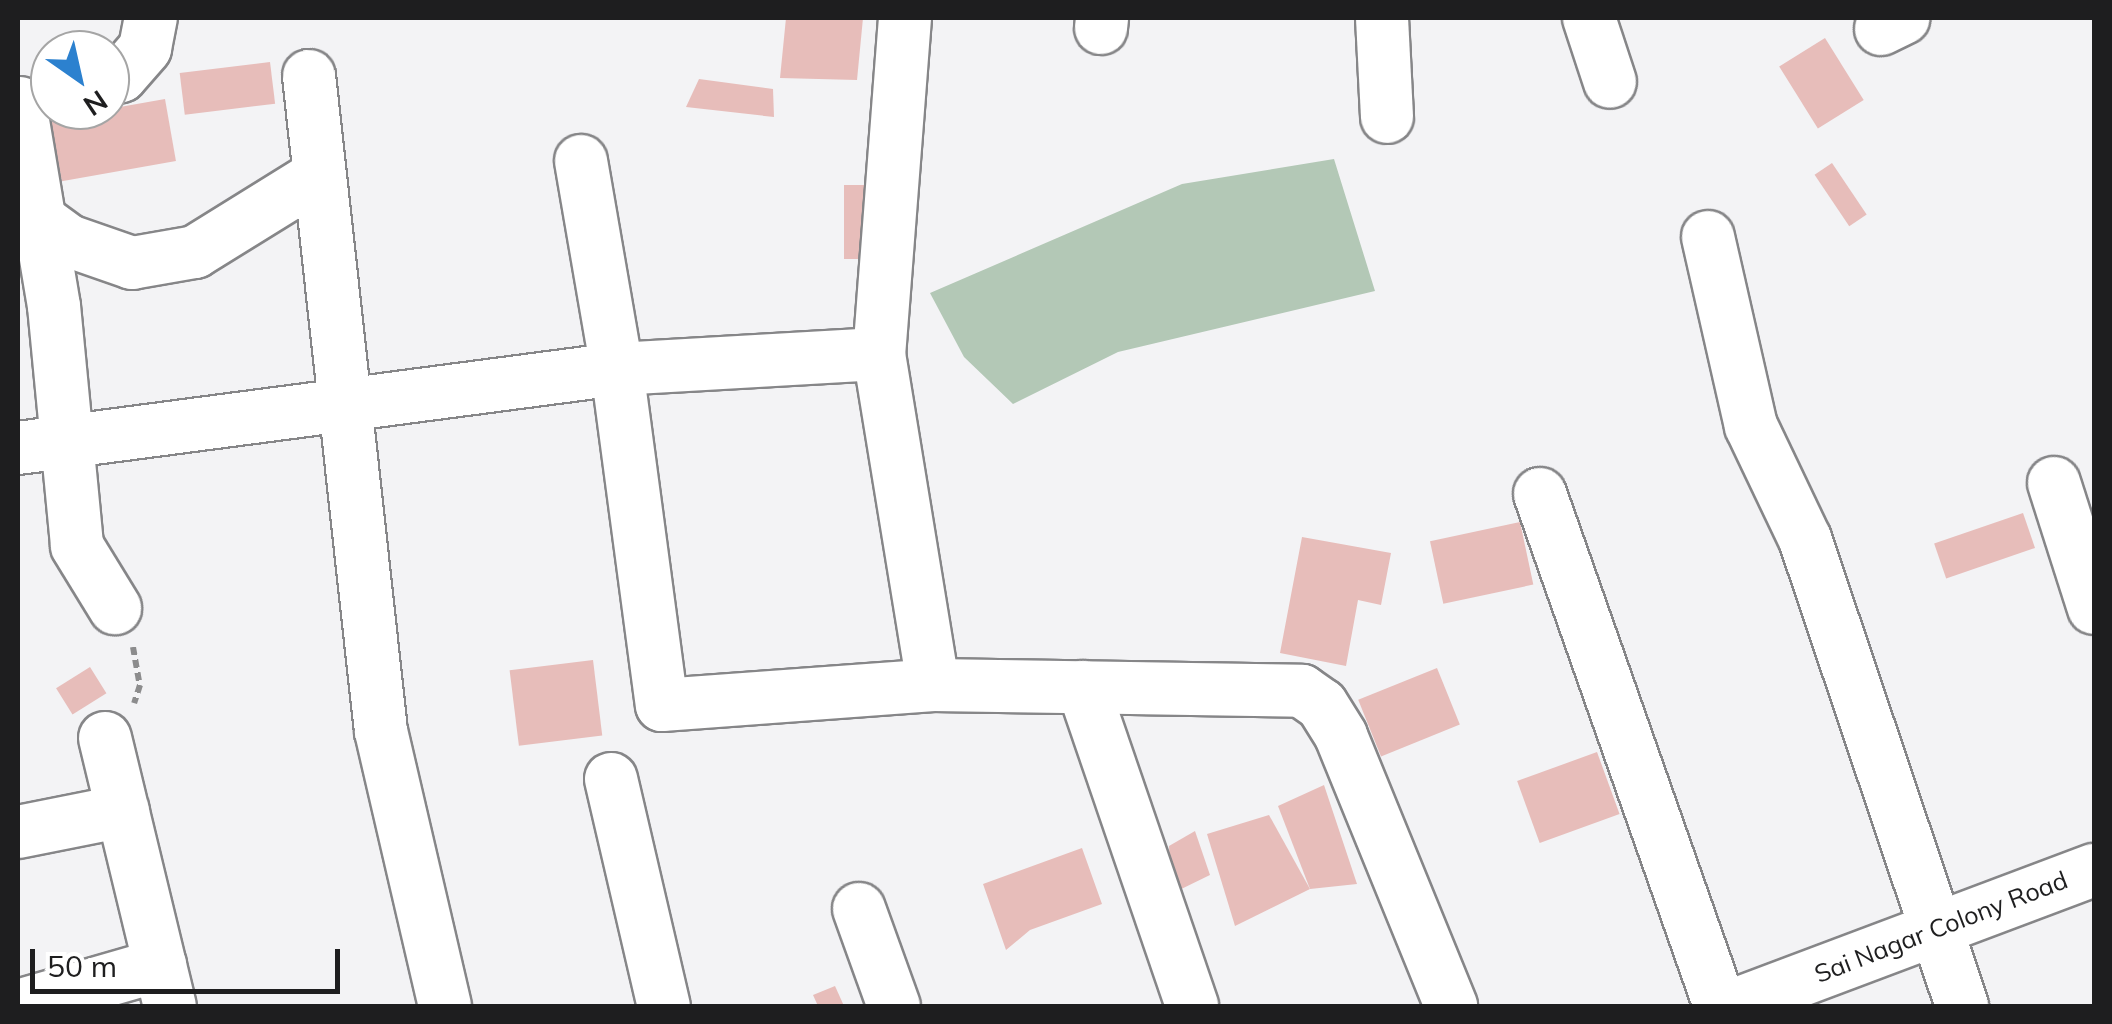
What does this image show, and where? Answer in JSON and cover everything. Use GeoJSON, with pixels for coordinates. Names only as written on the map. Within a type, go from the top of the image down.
{"type":"FeatureCollection","features":[{"type":"Feature","properties":{"kind":"street"},"geometry":{"type":"LineString","coordinates":[[130,65],[144,48],[151,18]]}},
{"type":"Feature","properties":{"kind":"street"},"geometry":{"type":"LineString","coordinates":[[905,18],[879,354],[933,685]]}},
{"type":"Feature","properties":{"kind":"street"},"geometry":{"type":"LineString","coordinates":[[1382,18],[1387,117]]}},
{"type":"Feature","properties":{"kind":"street"},"geometry":{"type":"LineString","coordinates":[[1590,18],[1610,82]]}},
{"type":"Feature","properties":{"kind":"street"},"geometry":{"type":"LineString","coordinates":[[309,76],[342,408],[381,732],[445,1006]]}},
{"type":"Feature","properties":{"kind":"street"},"geometry":{"type":"LineString","coordinates":[[29,100],[40,220],[41,446],[78,546],[115,608]]}},
{"type":"Feature","properties":{"kind":"street"},"geometry":{"type":"LineString","coordinates":[[580,161],[617,369],[662,705],[933,685],[1270,686],[1302,691],[1322,706],[1452,1006]]}},
{"type":"Feature","properties":{"kind":"street"},"geometry":{"type":"LineString","coordinates":[[40,220],[69,241],[132,263],[195,252],[318,175]]}},
{"type":"Feature","properties":{"kind":"street"},"geometry":{"type":"LineString","coordinates":[[1708,238],[1752,426],[1805,540],[1962,1006]]}},
{"type":"Feature","properties":{"kind":"street"},"geometry":{"type":"LineString","coordinates":[[41,446],[617,369],[879,354]]}},
{"type":"Feature","properties":{"kind":"street"},"geometry":{"type":"LineString","coordinates":[[2054,483],[2094,608]]}},
{"type":"Feature","properties":{"kind":"street"},"geometry":{"type":"LineString","coordinates":[[1540,494],[1720,1006]]}},
{"type":"Feature","properties":{"kind":"street"},"geometry":{"type":"LineString","coordinates":[[1083,688],[1192,1006]]}},
{"type":"Feature","properties":{"kind":"street"},"geometry":{"type":"LineString","coordinates":[[18,1006],[165,986],[105,738]]}},
{"type":"Feature","properties":{"kind":"street"},"geometry":{"type":"LineString","coordinates":[[611,780],[664,1006]]}},
{"type":"Feature","properties":{"kind":"street"},"geometry":{"type":"LineString","coordinates":[[18,832],[122,811]]}},
{"type":"Feature","properties":{"kind":"street","name":"Sai Nagar Colony Road"},"geometry":{"type":"LineString","coordinates":[[1732,1006],[2094,870]]}},
{"type":"Feature","properties":{"kind":"street"},"geometry":{"type":"LineString","coordinates":[[859,909],[894,1006]]}},
{"type":"Feature","properties":{"kind":"path"},"geometry":{"type":"LineString","coordinates":[[105,738],[131,710],[140,686],[137,656],[115,608]]}},
{"type":"Feature","properties":{"kind":"green space"},"geometry":{"type":"Polygon","coordinates":[[[1334,159],[1375,291],[1118,352],[1013,404],[964,357],[930,293],[1182,184],[1334,159]]]}},
{"type":"Feature","properties":{"kind":"building"},"geometry":{"type":"Polygon","coordinates":[[[786,18],[863,18],[857,80],[780,78],[786,18]]]}},
{"type":"Feature","properties":{"kind":"building"},"geometry":{"type":"Polygon","coordinates":[[[1825,38],[1864,100],[1818,129],[1779,67],[1825,38]]]}},
{"type":"Feature","properties":{"kind":"building"},"geometry":{"type":"Polygon","coordinates":[[[270,62],[275,104],[185,115],[180,73],[270,62]]]}},
{"type":"Feature","properties":{"kind":"building"},"geometry":{"type":"Polygon","coordinates":[[[699,79],[773,89],[774,117],[686,107],[699,79]]]}},
{"type":"Feature","properties":{"kind":"building"},"geometry":{"type":"Polygon","coordinates":[[[165,99],[176,161],[62,181],[53,130],[130,130],[130,105],[165,99]]]}},
{"type":"Feature","properties":{"kind":"building"},"geometry":{"type":"Polygon","coordinates":[[[1832,163],[1867,214],[1849,226],[1815,175],[1832,163]]]}},
{"type":"Feature","properties":{"kind":"building"},"geometry":{"type":"Polygon","coordinates":[[[844,185],[883,185],[883,259],[844,259],[844,185]]]}},
{"type":"Feature","properties":{"kind":"building"},"geometry":{"type":"Polygon","coordinates":[[[2023,513],[2035,548],[1946,579],[1934,544],[2023,513]]]}},
{"type":"Feature","properties":{"kind":"building"},"geometry":{"type":"Polygon","coordinates":[[[1520,522],[1533,585],[1443,604],[1430,541],[1520,522]]]}},
{"type":"Feature","properties":{"kind":"building"},"geometry":{"type":"Polygon","coordinates":[[[1302,537],[1391,553],[1381,605],[1358,600],[1346,666],[1280,653],[1302,537]]]}},
{"type":"Feature","properties":{"kind":"building"},"geometry":{"type":"Polygon","coordinates":[[[593,660],[602,735],[519,746],[510,670],[593,660]]]}},
{"type":"Feature","properties":{"kind":"building"},"geometry":{"type":"Polygon","coordinates":[[[90,667],[106,693],[73,714],[56,688],[90,667]]]}},
{"type":"Feature","properties":{"kind":"building"},"geometry":{"type":"Polygon","coordinates":[[[1437,668],[1460,725],[1381,756],[1358,700],[1437,668]]]}},
{"type":"Feature","properties":{"kind":"building"},"geometry":{"type":"Polygon","coordinates":[[[1597,752],[1620,814],[1540,843],[1517,781],[1597,752]]]}},
{"type":"Feature","properties":{"kind":"building"},"geometry":{"type":"Polygon","coordinates":[[[1324,785],[1357,884],[1310,889],[1278,806],[1324,785]]]}},
{"type":"Feature","properties":{"kind":"building"},"geometry":{"type":"Polygon","coordinates":[[[1269,815],[1310,889],[1235,926],[1207,834],[1269,815]]]}},
{"type":"Feature","properties":{"kind":"building"},"geometry":{"type":"Polygon","coordinates":[[[1195,831],[1210,875],[1171,894],[1169,846],[1195,831]]]}},
{"type":"Feature","properties":{"kind":"building"},"geometry":{"type":"Polygon","coordinates":[[[1082,848],[1102,904],[1030,930],[1006,950],[983,884],[1082,848]]]}},
{"type":"Feature","properties":{"kind":"building"},"geometry":{"type":"Polygon","coordinates":[[[835,986],[844,1006],[818,1006],[813,995],[835,986]]]}}]}
